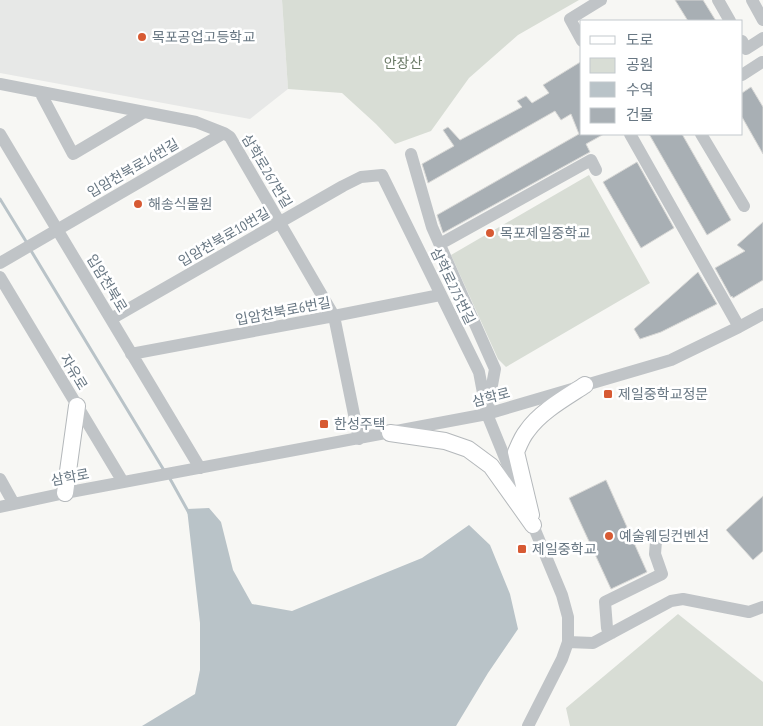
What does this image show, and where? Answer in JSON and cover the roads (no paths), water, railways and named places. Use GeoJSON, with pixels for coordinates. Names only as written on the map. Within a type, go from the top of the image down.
{"type":"FeatureCollection","features":[{"type":"Feature","properties":{"kind":"main road"},"geometry":{"type":"LineString","coordinates":[[533,525],[516,452],[527,431],[539,419],[559,401],[585,385]]}},
{"type":"Feature","properties":{"kind":"main road"},"geometry":{"type":"LineString","coordinates":[[65,493],[77,406]]}},
{"type":"Feature","properties":{"kind":"main road"},"geometry":{"type":"LineString","coordinates":[[390,433],[445,441],[468,449],[491,466],[533,525]]}},
{"type":"Feature","properties":{"kind":"street"},"geometry":{"type":"LineString","coordinates":[[580,38],[570,19],[601,0]]}},
{"type":"Feature","properties":{"kind":"street"},"geometry":{"type":"LineString","coordinates":[[718,0],[729,20]]}},
{"type":"Feature","properties":{"kind":"street"},"geometry":{"type":"LineString","coordinates":[[752,0],[763,20]]}},
{"type":"Feature","properties":{"kind":"street"},"geometry":{"type":"LineString","coordinates":[[743,74],[762,63],[752,41]]}},
{"type":"Feature","properties":{"kind":"street","name":"삼학로267번길"},"geometry":{"type":"LineString","coordinates":[[0,84],[196,122],[230,137],[334,316],[359,439]]}},
{"type":"Feature","properties":{"kind":"street"},"geometry":{"type":"LineString","coordinates":[[40,92],[73,154],[144,112]]}},
{"type":"Feature","properties":{"kind":"street","name":"입암천북로16번길"},"geometry":{"type":"LineString","coordinates":[[0,263],[224,133]]}},
{"type":"Feature","properties":{"kind":"street","name":"입암천북로"},"geometry":{"type":"LineString","coordinates":[[0,134],[200,468]]}},
{"type":"Feature","properties":{"kind":"street"},"geometry":{"type":"LineString","coordinates":[[702,135],[744,206]]}},
{"type":"Feature","properties":{"kind":"street"},"geometry":{"type":"LineString","coordinates":[[635,136],[739,327]]}},
{"type":"Feature","properties":{"kind":"street"},"geometry":{"type":"LineString","coordinates":[[411,154],[432,227],[496,369],[487,414]]}},
{"type":"Feature","properties":{"kind":"street"},"geometry":{"type":"LineString","coordinates":[[440,244],[591,160],[596,170]]}},
{"type":"Feature","properties":{"kind":"street","name":"입암천북로10번길"},"geometry":{"type":"LineString","coordinates":[[111,319],[361,177],[382,175]]}},
{"type":"Feature","properties":{"kind":"street","name":"삼학로275번길"},"geometry":{"type":"LineString","coordinates":[[382,175],[478,372],[487,414],[562,595],[568,617],[568,642]]}},
{"type":"Feature","properties":{"kind":"street","name":"자유로"},"geometry":{"type":"LineString","coordinates":[[0,277],[123,482]]}},
{"type":"Feature","properties":{"kind":"street","name":"입암천북로6번길"},"geometry":{"type":"LineString","coordinates":[[132,354],[440,295]]}},
{"type":"Feature","properties":{"kind":"street","name":"삼학로"},"geometry":{"type":"LineString","coordinates":[[0,507],[65,493],[487,414],[671,360],[763,314]]}},
{"type":"Feature","properties":{"kind":"street"},"geometry":{"type":"LineString","coordinates":[[0,479],[14,504]]}},
{"type":"Feature","properties":{"kind":"street"},"geometry":{"type":"LineString","coordinates":[[612,633],[607,628],[605,602],[662,574],[655,554],[656,541]]}},
{"type":"Feature","properties":{"kind":"street"},"geometry":{"type":"LineString","coordinates":[[528,726],[562,659],[568,642],[593,643],[677,600],[683,599],[749,612],[763,607]]}},
{"type":"Feature","properties":{"kind":"water"},"geometry":{"type":"Polygon","coordinates":[[[209,508],[221,522],[233,570],[252,604],[292,611],[422,558],[469,525],[490,545],[510,594],[518,629],[488,673],[456,726],[142,726],[195,694],[200,670],[200,623],[187,509],[209,508]]]}},
{"type":"Feature","properties":{"kind":"waterway"},"geometry":{"type":"LineString","coordinates":[[0,199],[27,243]]}},
{"type":"Feature","properties":{"kind":"waterway"},"geometry":{"type":"LineString","coordinates":[[30,249],[165,472]]}},
{"type":"Feature","properties":{"kind":"waterway"},"geometry":{"type":"LineString","coordinates":[[169,477],[189,513]]}},
{"type":"Feature","properties":{"kind":"place","name":"목포공업고등학교"},"geometry":{"type":"Point","coordinates":[142,37]}},
{"type":"Feature","properties":{"kind":"place","name":"해송식물원"},"geometry":{"type":"Point","coordinates":[138,204]}},
{"type":"Feature","properties":{"kind":"place","name":"목포제일중학교"},"geometry":{"type":"Point","coordinates":[490,233]}},
{"type":"Feature","properties":{"kind":"place","name":"제일중학교정문"},"geometry":{"type":"Point","coordinates":[608,394]}},
{"type":"Feature","properties":{"kind":"place","name":"한성주택"},"geometry":{"type":"Point","coordinates":[324,424]}},
{"type":"Feature","properties":{"kind":"place","name":"예술웨딩컨벤션"},"geometry":{"type":"Point","coordinates":[609,536]}},
{"type":"Feature","properties":{"kind":"place","name":"제일중학교"},"geometry":{"type":"Point","coordinates":[522,549]}},
{"type":"Feature","properties":{"kind":"park label","name":"안장산"},"geometry":{"type":"Point","coordinates":[403,63]}}]}
